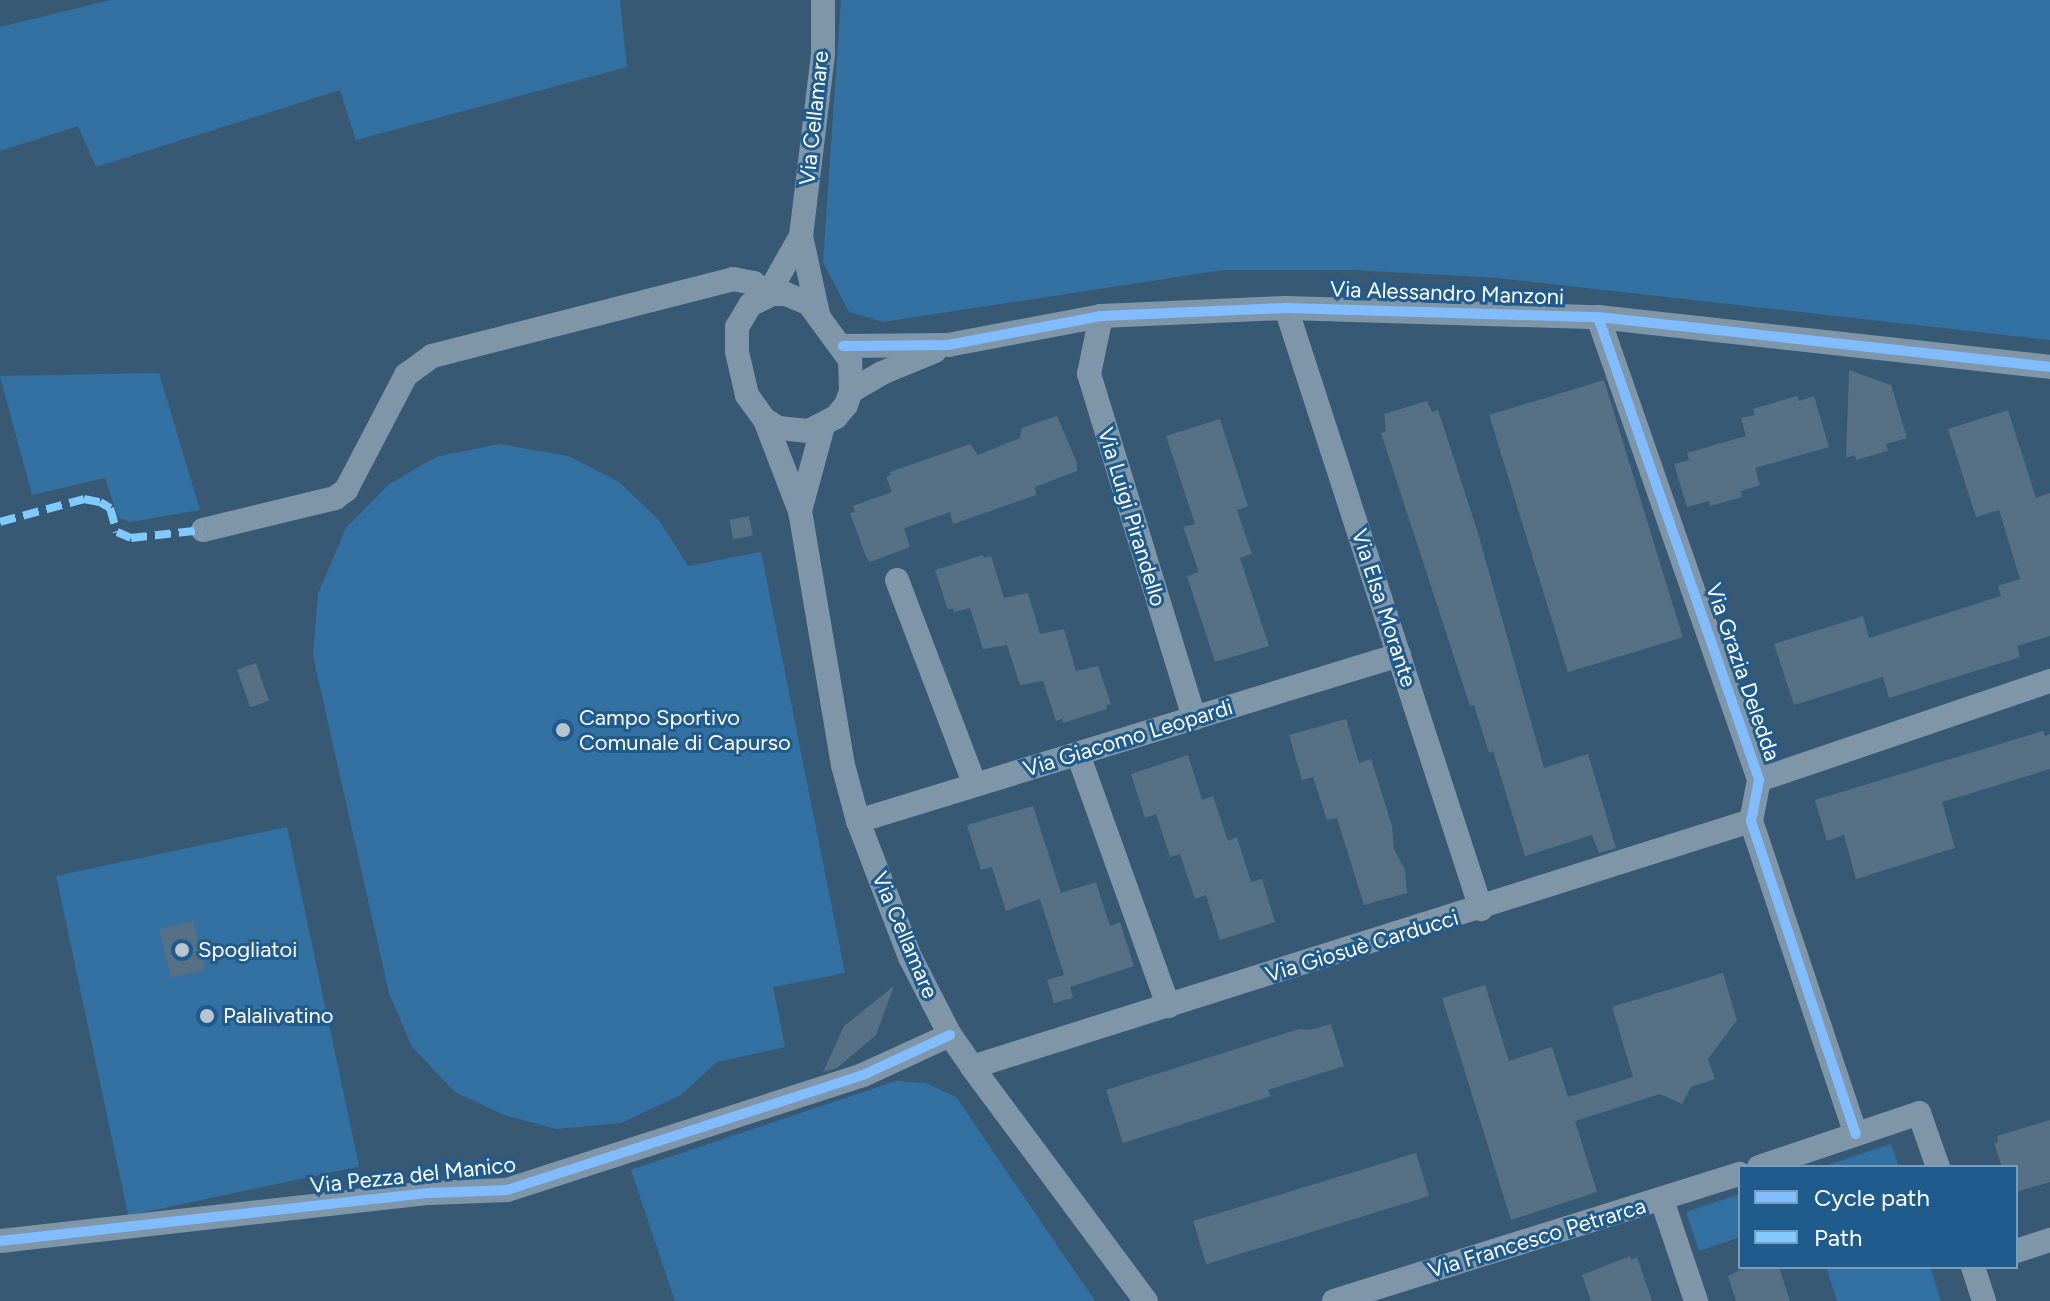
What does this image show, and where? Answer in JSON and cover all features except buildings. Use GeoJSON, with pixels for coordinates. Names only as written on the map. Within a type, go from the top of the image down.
{"type":"FeatureCollection","features":[{"type":"Feature","properties":{"kind":"street","name":"Via Cellamare"},"geometry":{"type":"LineString","coordinates":[[818,314],[801,236],[823,53],[823,0]]}},
{"type":"Feature","properties":{"kind":"street","name":"Via Cellamare"},"geometry":{"type":"LineString","coordinates":[[801,236],[767,296],[742,315],[737,327],[737,352],[747,395],[765,420],[800,511],[835,721],[858,821],[910,957],[950,1035],[1146,1301]]}},
{"type":"Feature","properties":{"kind":"street"},"geometry":{"type":"LineString","coordinates":[[203,530],[335,498],[346,490],[406,375],[432,356],[733,279],[754,283],[767,296]]}},
{"type":"Feature","properties":{"kind":"street"},"geometry":{"type":"LineString","coordinates":[[699,286],[718,292],[742,315]]}},
{"type":"Feature","properties":{"kind":"street","name":"Via Cellamare"},"geometry":{"type":"LineString","coordinates":[[767,296],[786,294],[798,297],[818,314],[850,360],[851,391],[846,405],[823,426],[800,511]]}},
{"type":"Feature","properties":{"kind":"street","name":"Via Alessandro Manzoni"},"geometry":{"type":"LineString","coordinates":[[843,346],[948,345],[1101,316],[1286,308],[1598,317],[2050,367]]}},
{"type":"Feature","properties":{"kind":"street","name":"Via Elsa Morante"},"geometry":{"type":"LineString","coordinates":[[1286,308],[1481,909]]}},
{"type":"Feature","properties":{"kind":"street","name":"Via Luigi Pirandello"},"geometry":{"type":"LineString","coordinates":[[1101,316],[1089,374],[1194,718]]}},
{"type":"Feature","properties":{"kind":"street","name":"Via Grazia Deledda"},"geometry":{"type":"LineString","coordinates":[[1598,317],[1759,780],[1751,821],[1856,1134]]}},
{"type":"Feature","properties":{"kind":"street","name":"Via Alessandro Manzoni"},"geometry":{"type":"LineString","coordinates":[[851,391],[882,373],[948,345]]}},
{"type":"Feature","properties":{"kind":"street"},"geometry":{"type":"LineString","coordinates":[[765,420],[793,432],[823,426]]}},
{"type":"Feature","properties":{"kind":"street"},"geometry":{"type":"LineString","coordinates":[[897,580],[975,785]]}},
{"type":"Feature","properties":{"kind":"street","name":"Via Giacomo Leopardi"},"geometry":{"type":"LineString","coordinates":[[858,821],[1399,655]]}},
{"type":"Feature","properties":{"kind":"street"},"geometry":{"type":"LineString","coordinates":[[1759,780],[2050,681]]}},
{"type":"Feature","properties":{"kind":"street"},"geometry":{"type":"LineString","coordinates":[[1078,754],[1168,1006]]}},
{"type":"Feature","properties":{"kind":"street","name":"Via Giosuè Carducci"},"geometry":{"type":"LineString","coordinates":[[972,1067],[1481,909],[1751,821]]}},
{"type":"Feature","properties":{"kind":"street","name":"Via Pezza del Manico"},"geometry":{"type":"LineString","coordinates":[[0,1241],[431,1193],[507,1190],[863,1075],[950,1035]]}},
{"type":"Feature","properties":{"kind":"street"},"geometry":{"type":"LineString","coordinates":[[1765,1165],[1919,1113],[1937,1165]]}},
{"type":"Feature","properties":{"kind":"street","name":"Via Francesco Petrarca"},"geometry":{"type":"LineString","coordinates":[[1334,1301],[1738,1175]]}},
{"type":"Feature","properties":{"kind":"street"},"geometry":{"type":"LineString","coordinates":[[1662,1200],[1696,1301]]}},
{"type":"Feature","properties":{"kind":"street"},"geometry":{"type":"LineString","coordinates":[[2018,1250],[2050,1240]]}},
{"type":"Feature","properties":{"kind":"street"},"geometry":{"type":"LineString","coordinates":[[1974,1269],[1984,1301]]}},
{"type":"Feature","properties":{"kind":"shaded area"},"geometry":{"type":"Polygon","coordinates":[[[111,0],[620,0],[627,67],[356,140],[340,90],[96,167],[78,126],[0,151],[0,27],[111,0]]]}},
{"type":"Feature","properties":{"kind":"shaded area"},"geometry":{"type":"Polygon","coordinates":[[[841,0],[2050,0],[2050,340],[1498,278],[1354,270],[1223,270],[883,322],[849,312],[823,262],[841,0]]]}},
{"type":"Feature","properties":{"kind":"shaded area"},"geometry":{"type":"Polygon","coordinates":[[[159,373],[200,510],[130,522],[118,517],[105,478],[32,495],[0,376],[159,373]]]}},
{"type":"Feature","properties":{"kind":"shaded area","name":"Campo Sportivo Comunale di Capurso"},"geometry":{"type":"Polygon","coordinates":[[[499,444],[568,456],[619,482],[659,520],[688,566],[761,552],[845,973],[773,987],[785,1047],[717,1062],[681,1095],[621,1123],[556,1129],[504,1115],[455,1092],[412,1047],[389,993],[313,656],[318,594],[346,528],[388,485],[436,457],[499,444]]]}},
{"type":"Feature","properties":{"kind":"shaded area","name":"Palalivatino"},"geometry":{"type":"Polygon","coordinates":[[[287,827],[359,1166],[128,1215],[56,876],[287,827]]]}},
{"type":"Feature","properties":{"kind":"shaded area"},"geometry":{"type":"Polygon","coordinates":[[[896,1081],[926,1083],[956,1097],[1095,1301],[675,1301],[631,1170],[896,1081]]]}},
{"type":"Feature","properties":{"kind":"shaded area"},"geometry":{"type":"Polygon","coordinates":[[[1891,1144],[1898,1165],[1828,1165],[1891,1144]]]}},
{"type":"Feature","properties":{"kind":"shaded area"},"geometry":{"type":"Polygon","coordinates":[[[1738,1195],[1738,1238],[1699,1251],[1686,1212],[1738,1195]]]}},
{"type":"Feature","properties":{"kind":"shaded area"},"geometry":{"type":"Polygon","coordinates":[[[1827,1269],[1931,1269],[1941,1301],[1837,1301],[1827,1269]]]}},
{"type":"Feature","properties":{"kind":"marked path"},"geometry":{"type":"LineString","coordinates":[[0,522],[84,499],[110,508],[117,532],[131,538],[203,530]]}},
{"type":"Feature","properties":{"kind":"cycle path"},"geometry":{"type":"LineString","coordinates":[[843,346],[948,345],[1101,316],[1286,308],[1598,317],[2050,367]]}},
{"type":"Feature","properties":{"kind":"cycle path"},"geometry":{"type":"LineString","coordinates":[[1598,317],[1759,780],[1751,821],[1856,1134]]}},
{"type":"Feature","properties":{"kind":"cycle path"},"geometry":{"type":"LineString","coordinates":[[0,1241],[431,1193],[507,1190],[863,1075],[950,1035]]}},
{"type":"Feature","properties":{"kind":"place","name":"Campo Sportivo Comunale di Capurso"},"geometry":{"type":"Point","coordinates":[563,730]}},
{"type":"Feature","properties":{"kind":"place","name":"Spogliatoi"},"geometry":{"type":"Point","coordinates":[182,950]}},
{"type":"Feature","properties":{"kind":"place","name":"Palalivatino"},"geometry":{"type":"Point","coordinates":[207,1016]}}]}
